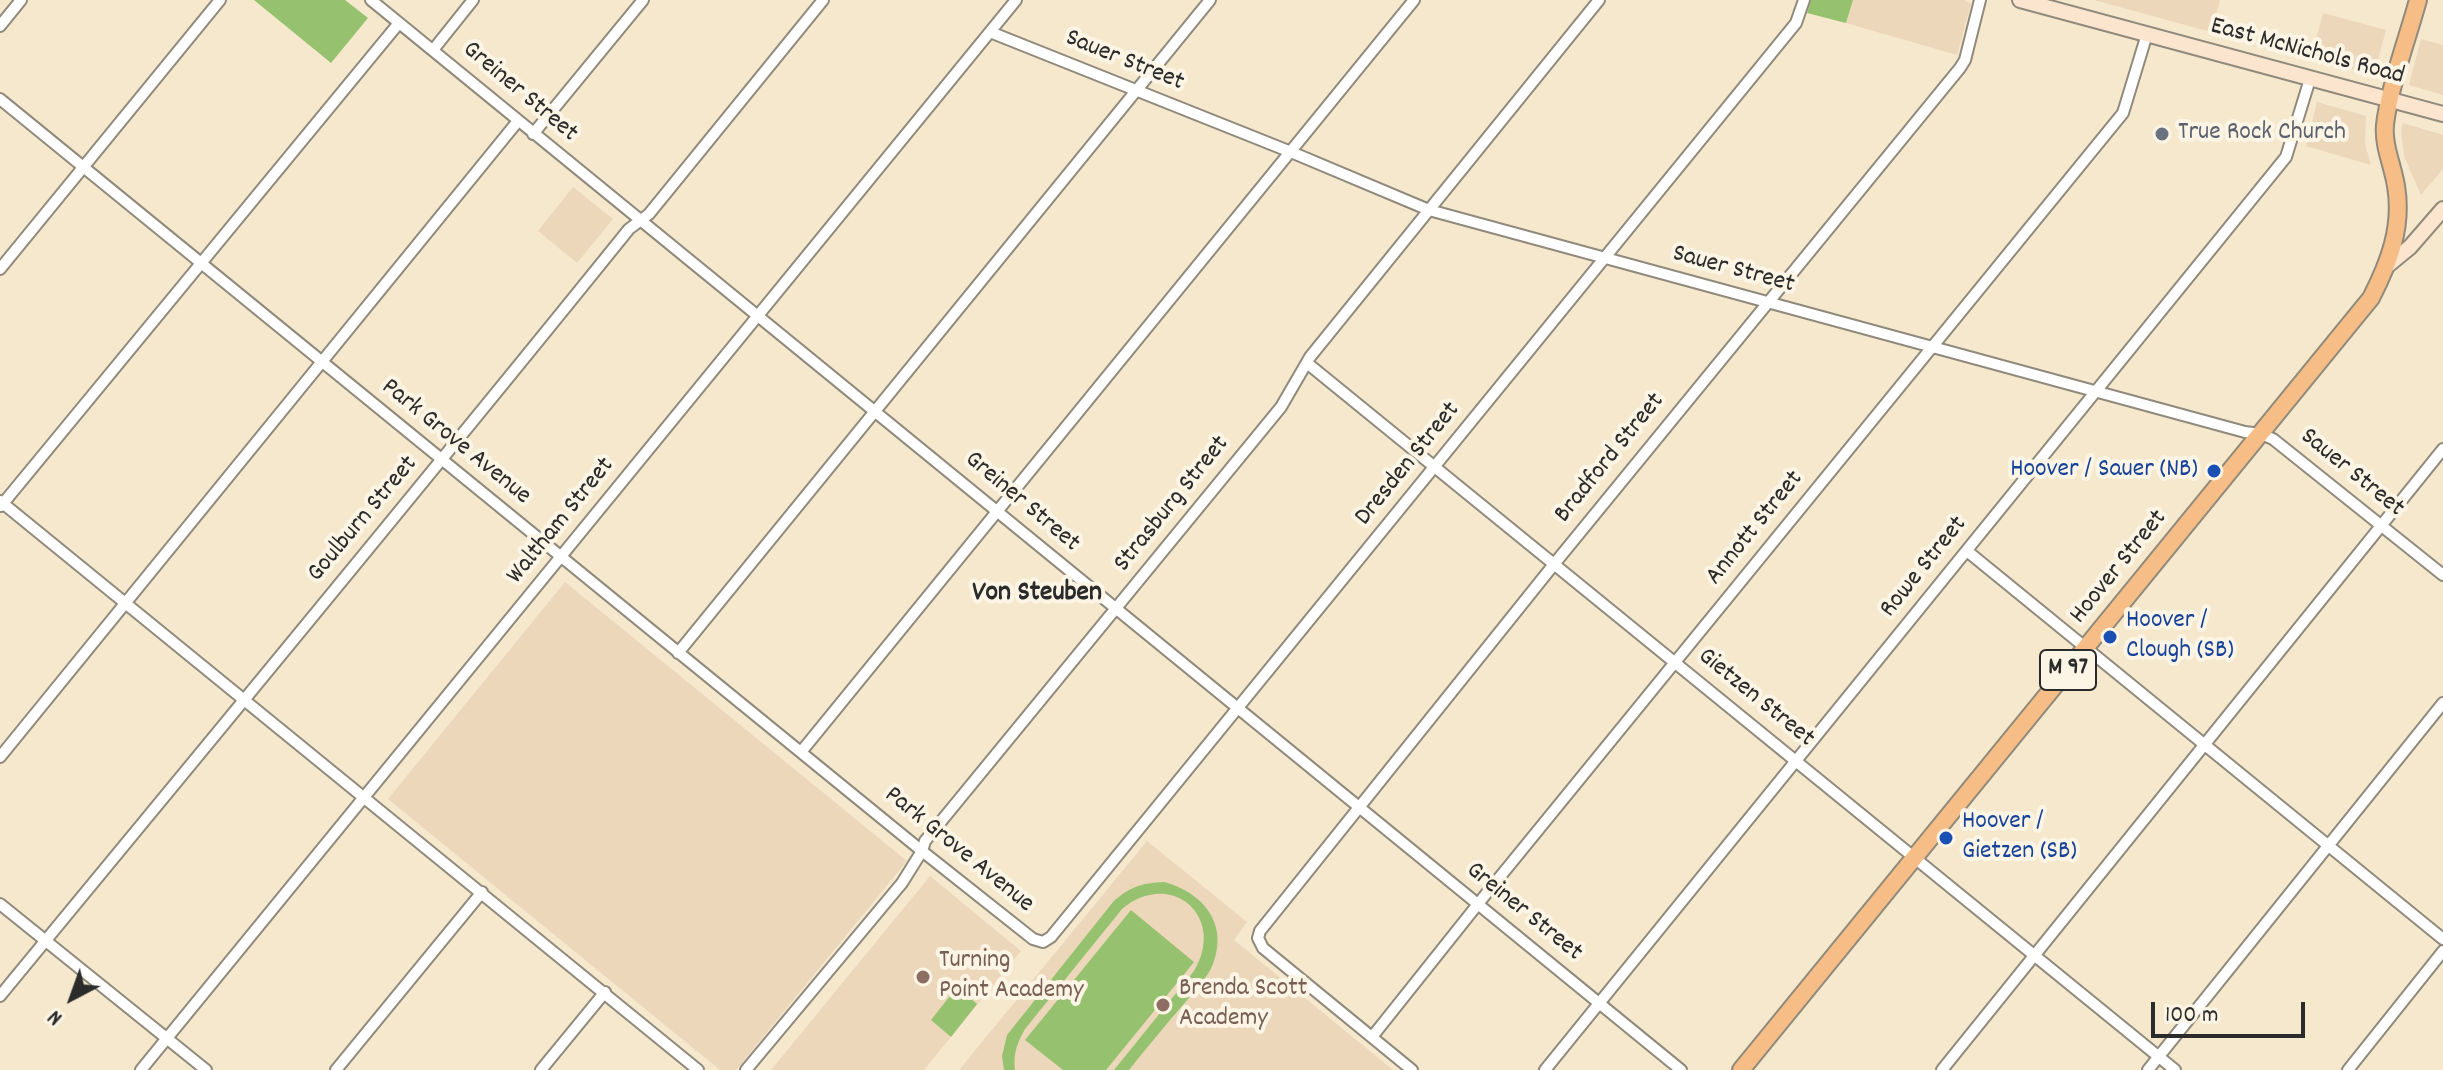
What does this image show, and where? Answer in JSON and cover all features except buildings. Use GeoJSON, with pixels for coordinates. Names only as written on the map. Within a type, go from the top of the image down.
{"type":"FeatureCollection","features":[{"type":"Feature","properties":{"kind":"main road","name":"M 97"},"geometry":{"type":"LineString","coordinates":[[2388,265],[2397,213],[2396,187],[2385,133],[2418,0]]}},
{"type":"Feature","properties":{"kind":"main road","name":"Hoover Street"},"geometry":{"type":"LineString","coordinates":[[1741,1070],[2371,298],[2388,265]]}},
{"type":"Feature","properties":{"kind":"street"},"geometry":{"type":"LineString","coordinates":[[0,26],[21,0]]}},
{"type":"Feature","properties":{"kind":"street"},"geometry":{"type":"LineString","coordinates":[[0,269],[220,0]]}},
{"type":"Feature","properties":{"kind":"street","name":"Greiner Street"},"geometry":{"type":"LineString","coordinates":[[371,0],[1681,1070]]}},
{"type":"Feature","properties":{"kind":"street"},"geometry":{"type":"LineString","coordinates":[[433,50],[473,0]]}},
{"type":"Feature","properties":{"kind":"street"},"geometry":{"type":"LineString","coordinates":[[533,134],[643,0]]}},
{"type":"Feature","properties":{"kind":"street","name":"Goulburn Street"},"geometry":{"type":"LineString","coordinates":[[0,996],[442,461],[629,229],[641,222],[823,0]]}},
{"type":"Feature","properties":{"kind":"street","name":"Waltham Street"},"geometry":{"type":"LineString","coordinates":[[141,1070],[1016,0]]}},
{"type":"Feature","properties":{"kind":"street"},"geometry":{"type":"LineString","coordinates":[[678,653],[1210,0]]}},
{"type":"Feature","properties":{"kind":"street"},"geometry":{"type":"LineString","coordinates":[[801,752],[1414,0]]}},
{"type":"Feature","properties":{"kind":"street","name":"Strasburg Street"},"geometry":{"type":"LineString","coordinates":[[746,1070],[902,883],[925,841],[1281,407],[1307,363],[1599,0]]}},
{"type":"Feature","properties":{"kind":"street","name":"Dresden Street"},"geometry":{"type":"LineString","coordinates":[[1033,939],[1043,942],[1051,937],[1239,709],[1796,23],[1804,0]]}},
{"type":"Feature","properties":{"kind":"street","name":"Bradford Street"},"geometry":{"type":"LineString","coordinates":[[1372,1037],[1263,948],[1258,938],[1260,931],[1555,563],[1960,68],[1965,60],[1980,0]]}},
{"type":"Feature","properties":{"kind":"street","name":"East McNichols Road"},"geometry":{"type":"LineString","coordinates":[[2020,0],[2443,114]]}},
{"type":"Feature","properties":{"kind":"street"},"geometry":{"type":"LineString","coordinates":[[399,23],[1,504],[698,1070]]}},
{"type":"Feature","properties":{"kind":"street","name":"Sauer Street"},"geometry":{"type":"LineString","coordinates":[[990,32],[1429,210],[1932,348],[2261,434],[2273,439],[2443,575]]}},
{"type":"Feature","properties":{"kind":"street","name":"Annott Street"},"geometry":{"type":"LineString","coordinates":[[1372,1037],[2123,113],[2147,34]]}},
{"type":"Feature","properties":{"kind":"street","name":"Rowe Street"},"geometry":{"type":"LineString","coordinates":[[1545,1070],[2286,157],[2310,79]]}},
{"type":"Feature","properties":{"kind":"street","name":"Park Grove Avenue"},"geometry":{"type":"LineString","coordinates":[[0,99],[1033,939]]}},
{"type":"Feature","properties":{"kind":"street"},"geometry":{"type":"LineString","coordinates":[[0,757],[518,121]]}},
{"type":"Feature","properties":{"kind":"street","name":"Hoover Street"},"geometry":{"type":"LineString","coordinates":[[2388,265],[2410,247],[2443,209]]}},
{"type":"Feature","properties":{"kind":"street","name":"Gietzen Street"},"geometry":{"type":"LineString","coordinates":[[1307,363],[2175,1070]]}},
{"type":"Feature","properties":{"kind":"street"},"geometry":{"type":"LineString","coordinates":[[1942,1070],[2443,449]]}},
{"type":"Feature","properties":{"kind":"street"},"geometry":{"type":"LineString","coordinates":[[1967,551],[2443,939]]}},
{"type":"Feature","properties":{"kind":"street"},"geometry":{"type":"LineString","coordinates":[[2148,1070],[2443,703]]}},
{"type":"Feature","properties":{"kind":"street"},"geometry":{"type":"LineString","coordinates":[[336,1070],[482,892]]}},
{"type":"Feature","properties":{"kind":"street"},"geometry":{"type":"LineString","coordinates":[[0,904],[206,1070]]}},
{"type":"Feature","properties":{"kind":"street"},"geometry":{"type":"LineString","coordinates":[[2348,1070],[2443,951]]}},
{"type":"Feature","properties":{"kind":"street"},"geometry":{"type":"LineString","coordinates":[[541,1070],[605,992]]}},
{"type":"Feature","properties":{"kind":"street"},"geometry":{"type":"LineString","coordinates":[[1372,1037],[1412,1070]]}},
{"type":"Feature","properties":{"kind":"shaded area"},"geometry":{"type":"Polygon","coordinates":[[[1853,0],[1965,0],[1971,4],[1957,55],[1846,23],[1853,0]]]}},
{"type":"Feature","properties":{"kind":"shaded area"},"geometry":{"type":"Polygon","coordinates":[[[2094,0],[2220,0],[2211,32],[2094,0]]]}},
{"type":"Feature","properties":{"kind":"shaded area"},"geometry":{"type":"Polygon","coordinates":[[[2323,13],[2386,30],[2374,75],[2311,58],[2323,13]]]}},
{"type":"Feature","properties":{"kind":"shaded area"},"geometry":{"type":"Polygon","coordinates":[[[2421,39],[2443,45],[2443,95],[2409,85],[2421,39]]]}},
{"type":"Feature","properties":{"kind":"shaded area"},"geometry":{"type":"Polygon","coordinates":[[[2317,102],[2366,116],[2365,144],[2371,165],[2306,146],[2317,102]]]}},
{"type":"Feature","properties":{"kind":"shaded area"},"geometry":{"type":"Polygon","coordinates":[[[2403,123],[2443,135],[2443,169],[2421,195],[2404,156],[2403,123]]]}},
{"type":"Feature","properties":{"kind":"shaded area"},"geometry":{"type":"Polygon","coordinates":[[[573,187],[613,219],[577,263],[538,231],[573,187]]]}},
{"type":"Feature","properties":{"kind":"shaded area"},"geometry":{"type":"Polygon","coordinates":[[[565,582],[907,861],[736,1070],[720,1070],[388,799],[565,582]]]}},
{"type":"Feature","properties":{"kind":"shaded area","name":"Brenda Scott Academy"},"geometry":{"type":"Polygon","coordinates":[[[1147,841],[1247,922],[1234,940],[1393,1070],[959,1070],[1147,841]]]}},
{"type":"Feature","properties":{"kind":"shaded area","name":"Turning Point Academy"},"geometry":{"type":"Polygon","coordinates":[[[930,876],[1021,951],[924,1070],[771,1070],[930,876]]]}},
{"type":"Feature","properties":{"kind":"green space"},"geometry":{"type":"Polygon","coordinates":[[[254,0],[345,0],[368,18],[331,63],[254,0]]]}},
{"type":"Feature","properties":{"kind":"green space"},"geometry":{"type":"Polygon","coordinates":[[[1811,0],[1853,0],[1846,23],[1807,13],[1811,0]]]}},
{"type":"Feature","properties":{"kind":"green space"},"geometry":{"type":"Polygon","coordinates":[[[1164,882],[1190,893],[1209,911],[1215,923],[1217,949],[1205,978],[1129,1070],[1114,1070],[1194,971],[1202,951],[1204,933],[1199,917],[1189,904],[1175,896],[1159,894],[1141,898],[1122,909],[1025,1029],[1016,1049],[1015,1070],[1004,1070],[1002,1056],[1007,1035],[1113,902],[1136,887],[1164,882]]]}},
{"type":"Feature","properties":{"kind":"green space"},"geometry":{"type":"Polygon","coordinates":[[[1131,910],[1194,962],[1106,1070],[1063,1070],[1025,1040],[1131,910]]]}},
{"type":"Feature","properties":{"kind":"green space"},"geometry":{"type":"Polygon","coordinates":[[[957,987],[977,1004],[951,1037],[931,1020],[957,987]]]}},
{"type":"Feature","properties":{"kind":"place","name":"True Rock Church"},"geometry":{"type":"Point","coordinates":[2162,134]}},
{"type":"Feature","properties":{"kind":"place","name":"Hoover / Sauer (NB)"},"geometry":{"type":"Point","coordinates":[2214,471]}},
{"type":"Feature","properties":{"kind":"place","name":"Hoover / Clough (SB)"},"geometry":{"type":"Point","coordinates":[2110,637]}},
{"type":"Feature","properties":{"kind":"place","name":"Hoover / Gietzen (SB)"},"geometry":{"type":"Point","coordinates":[1946,838]}},
{"type":"Feature","properties":{"kind":"place","name":"Turning Point Academy"},"geometry":{"type":"Point","coordinates":[923,977]}},
{"type":"Feature","properties":{"kind":"place","name":"Brenda Scott Academy"},"geometry":{"type":"Point","coordinates":[1163,1005]}},
{"type":"Feature","properties":{"kind":"district","name":"Von Steuben"},"geometry":{"type":"Point","coordinates":[1037,595]}}]}
